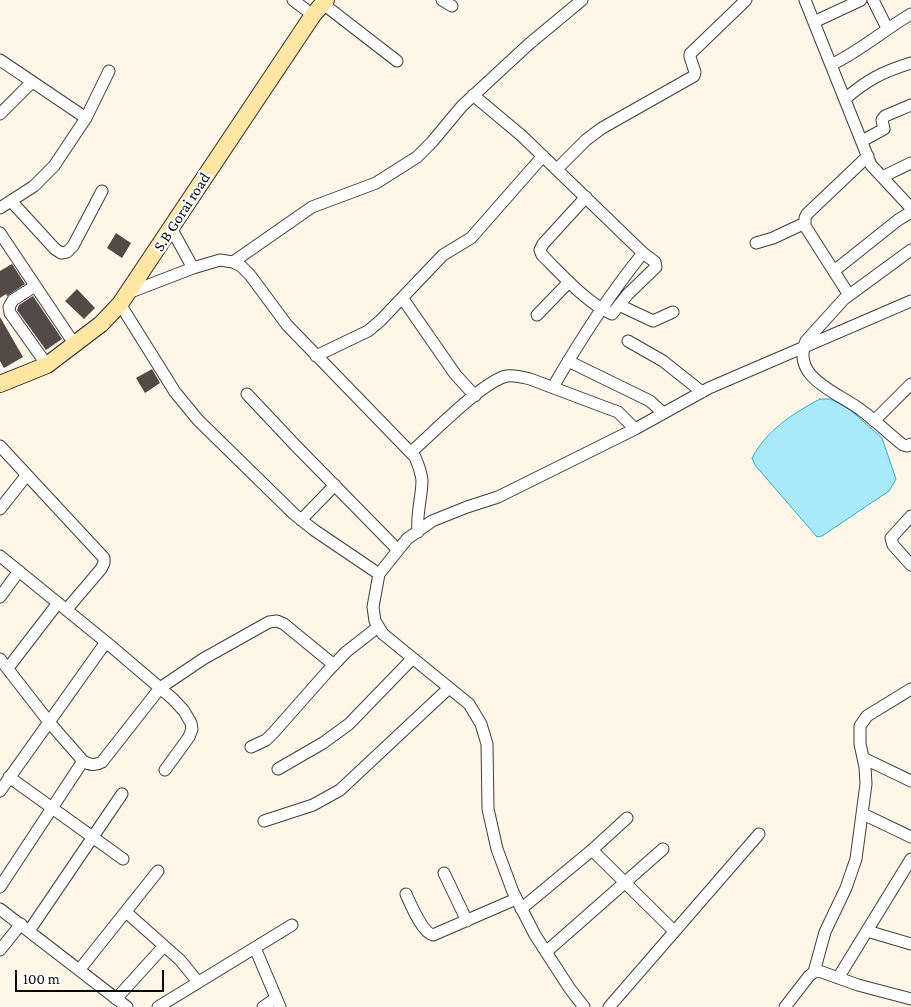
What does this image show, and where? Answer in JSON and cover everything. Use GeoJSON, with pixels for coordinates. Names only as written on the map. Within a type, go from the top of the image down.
{"type":"FeatureCollection","features":[{"type":"Feature","properties":{"kind":"street"},"geometry":{"type":"LineString","coordinates":[[293,0],[320,6],[397,61]]}},
{"type":"Feature","properties":{"kind":"street"},"geometry":{"type":"LineString","coordinates":[[232,262],[312,207],[376,183],[417,157],[473,95],[529,44],[582,0]]}},
{"type":"Feature","properties":{"kind":"street"},"geometry":{"type":"LineString","coordinates":[[557,169],[586,140],[602,128],[694,76],[695,72],[690,54],[746,0]]}},
{"type":"Feature","properties":{"kind":"street"},"geometry":{"type":"LineString","coordinates":[[805,0],[872,165],[911,208]]}},
{"type":"Feature","properties":{"kind":"street"},"geometry":{"type":"LineString","coordinates":[[814,22],[861,0]]}},
{"type":"Feature","properties":{"kind":"street"},"geometry":{"type":"LineString","coordinates":[[873,0],[888,28]]}},
{"type":"Feature","properties":{"kind":"street","name":"S.B Gorai road"},"geometry":{"type":"LineString","coordinates":[[0,384],[47,365],[101,324],[124,298],[320,6]]}},
{"type":"Feature","properties":{"kind":"street"},"geometry":{"type":"LineString","coordinates":[[832,65],[855,52],[911,14]]}},
{"type":"Feature","properties":{"kind":"street"},"geometry":{"type":"LineString","coordinates":[[0,60],[86,118]]}},
{"type":"Feature","properties":{"kind":"street"},"geometry":{"type":"LineString","coordinates":[[845,99],[870,79],[911,63]]}},
{"type":"Feature","properties":{"kind":"street"},"geometry":{"type":"LineString","coordinates":[[0,208],[43,179],[54,166],[86,118],[109,71]]}},
{"type":"Feature","properties":{"kind":"street"},"geometry":{"type":"LineString","coordinates":[[0,114],[32,82]]}},
{"type":"Feature","properties":{"kind":"street"},"geometry":{"type":"LineString","coordinates":[[473,95],[543,156],[586,197],[643,253],[654,262],[656,267],[628,294],[612,314],[569,282],[542,255],[540,250],[543,244],[586,197]]}},
{"type":"Feature","properties":{"kind":"street"},"geometry":{"type":"LineString","coordinates":[[862,141],[884,129],[882,120],[885,116],[911,105]]}},
{"type":"Feature","properties":{"kind":"street"},"geometry":{"type":"LineString","coordinates":[[316,356],[368,331],[403,299],[443,255],[471,238],[543,156]]}},
{"type":"Feature","properties":{"kind":"street"},"geometry":{"type":"LineString","coordinates":[[849,295],[805,223],[807,214],[868,156]]}},
{"type":"Feature","properties":{"kind":"street"},"geometry":{"type":"LineString","coordinates":[[882,177],[911,163]]}},
{"type":"Feature","properties":{"kind":"street"},"geometry":{"type":"LineString","coordinates":[[10,201],[55,249],[62,253],[67,252],[73,246],[102,190]]}},
{"type":"Feature","properties":{"kind":"street"},"geometry":{"type":"LineString","coordinates":[[834,271],[898,220],[911,212]]}},
{"type":"Feature","properties":{"kind":"street"},"geometry":{"type":"LineString","coordinates":[[756,243],[778,236],[805,223]]}},
{"type":"Feature","properties":{"kind":"street"},"geometry":{"type":"LineString","coordinates":[[171,228],[193,268]]}},
{"type":"Feature","properties":{"kind":"street"},"geometry":{"type":"LineString","coordinates":[[0,233],[75,345]]}},
{"type":"Feature","properties":{"kind":"street"},"geometry":{"type":"LineString","coordinates":[[911,250],[849,295],[806,341],[802,349],[806,365],[816,381],[860,408],[904,445],[911,444]]}},
{"type":"Feature","properties":{"kind":"street"},"geometry":{"type":"LineString","coordinates":[[553,387],[602,308],[643,253]]}},
{"type":"Feature","properties":{"kind":"street"},"geometry":{"type":"LineString","coordinates":[[379,574],[301,520],[198,420],[175,392],[124,298],[193,268],[220,260],[232,262],[250,275],[287,325],[411,452],[422,478],[416,518],[418,532]]}},
{"type":"Feature","properties":{"kind":"street"},"geometry":{"type":"LineString","coordinates":[[537,315],[569,282]]}},
{"type":"Feature","properties":{"kind":"street"},"geometry":{"type":"LineString","coordinates":[[35,286],[13,300],[9,306],[10,313],[47,365]]}},
{"type":"Feature","properties":{"kind":"street"},"geometry":{"type":"LineString","coordinates":[[403,299],[455,374],[475,396]]}},
{"type":"Feature","properties":{"kind":"street"},"geometry":{"type":"LineString","coordinates":[[584,1007],[546,952],[519,904],[497,850],[488,809],[487,744],[481,724],[469,704],[412,659],[383,634],[378,627],[373,607],[379,574],[407,539],[432,521],[467,506],[498,497],[635,429],[702,392],[911,301]]}},
{"type":"Feature","properties":{"kind":"street"},"geometry":{"type":"LineString","coordinates":[[619,305],[653,322],[674,312]]}},
{"type":"Feature","properties":{"kind":"street"},"geometry":{"type":"LineString","coordinates":[[628,341],[663,361],[702,392]]}},
{"type":"Feature","properties":{"kind":"street"},"geometry":{"type":"LineString","coordinates":[[568,361],[650,401],[663,413]]}},
{"type":"Feature","properties":{"kind":"street"},"geometry":{"type":"LineString","coordinates":[[411,452],[475,396],[495,381],[506,376],[530,379],[618,412],[635,429]]}},
{"type":"Feature","properties":{"kind":"street"},"geometry":{"type":"LineString","coordinates":[[874,421],[911,384]]}},
{"type":"Feature","properties":{"kind":"street"},"geometry":{"type":"LineString","coordinates":[[247,394],[398,550]]}},
{"type":"Feature","properties":{"kind":"street"},"geometry":{"type":"LineString","coordinates":[[0,446],[104,558],[101,569],[63,606],[8,668]]}},
{"type":"Feature","properties":{"kind":"street"},"geometry":{"type":"LineString","coordinates":[[0,509],[26,476]]}},
{"type":"Feature","properties":{"kind":"street"},"geometry":{"type":"LineString","coordinates":[[301,520],[335,485]]}},
{"type":"Feature","properties":{"kind":"street"},"geometry":{"type":"LineString","coordinates":[[911,516],[891,538],[893,545],[911,565]]}},
{"type":"Feature","properties":{"kind":"street"},"geometry":{"type":"LineString","coordinates":[[0,556],[106,642],[184,711],[191,722],[192,729],[189,737],[165,770]]}},
{"type":"Feature","properties":{"kind":"street"},"geometry":{"type":"LineString","coordinates":[[0,597],[19,571]]}},
{"type":"Feature","properties":{"kind":"street"},"geometry":{"type":"LineString","coordinates":[[0,659],[49,722],[83,761],[89,765],[96,765],[102,762],[160,688],[203,658],[261,626],[277,621],[284,624],[334,665]]}},
{"type":"Feature","properties":{"kind":"street"},"geometry":{"type":"LineString","coordinates":[[251,747],[266,740],[346,652],[378,627]]}},
{"type":"Feature","properties":{"kind":"street"},"geometry":{"type":"LineString","coordinates":[[0,791],[106,642]]}},
{"type":"Feature","properties":{"kind":"street"},"geometry":{"type":"LineString","coordinates":[[278,769],[323,743],[349,724],[412,659]]}},
{"type":"Feature","properties":{"kind":"street"},"geometry":{"type":"LineString","coordinates":[[264,821],[313,805],[340,790],[449,688]]}},
{"type":"Feature","properties":{"kind":"street"},"geometry":{"type":"LineString","coordinates":[[786,1007],[814,972],[825,932],[856,859],[866,784],[859,733],[862,721],[911,689]]}},
{"type":"Feature","properties":{"kind":"street"},"geometry":{"type":"LineString","coordinates":[[863,758],[911,780]]}},
{"type":"Feature","properties":{"kind":"street"},"geometry":{"type":"LineString","coordinates":[[0,887],[83,761]]}},
{"type":"Feature","properties":{"kind":"street"},"geometry":{"type":"LineString","coordinates":[[10,777],[123,859]]}},
{"type":"Feature","properties":{"kind":"street"},"geometry":{"type":"LineString","coordinates":[[0,950],[25,928],[122,794]]}},
{"type":"Feature","properties":{"kind":"street"},"geometry":{"type":"LineString","coordinates":[[863,814],[911,837]]}},
{"type":"Feature","properties":{"kind":"street"},"geometry":{"type":"LineString","coordinates":[[406,894],[422,925],[430,934],[439,934],[467,921],[519,904],[592,850],[627,818]]}},
{"type":"Feature","properties":{"kind":"street"},"geometry":{"type":"LineString","coordinates":[[609,1007],[759,834]]}},
{"type":"Feature","properties":{"kind":"street"},"geometry":{"type":"LineString","coordinates":[[546,952],[663,849]]}},
{"type":"Feature","properties":{"kind":"street"},"geometry":{"type":"LineString","coordinates":[[592,850],[674,931]]}},
{"type":"Feature","properties":{"kind":"street"},"geometry":{"type":"LineString","coordinates":[[838,978],[911,859]]}},
{"type":"Feature","properties":{"kind":"street"},"geometry":{"type":"LineString","coordinates":[[80,969],[158,871]]}},
{"type":"Feature","properties":{"kind":"street"},"geometry":{"type":"LineString","coordinates":[[444,873],[467,921]]}},
{"type":"Feature","properties":{"kind":"street"},"geometry":{"type":"LineString","coordinates":[[0,908],[126,1007]]}},
{"type":"Feature","properties":{"kind":"street"},"geometry":{"type":"LineString","coordinates":[[126,912],[188,969],[198,982]]}},
{"type":"Feature","properties":{"kind":"street"},"geometry":{"type":"LineString","coordinates":[[158,1007],[292,925]]}},
{"type":"Feature","properties":{"kind":"street"},"geometry":{"type":"LineString","coordinates":[[867,930],[911,944]]}},
{"type":"Feature","properties":{"kind":"street"},"geometry":{"type":"LineString","coordinates":[[116,999],[164,946]]}},
{"type":"Feature","properties":{"kind":"street"},"geometry":{"type":"LineString","coordinates":[[254,948],[278,1003],[263,1007]]}},
{"type":"Feature","properties":{"kind":"street"},"geometry":{"type":"LineString","coordinates":[[814,972],[905,998]]}},
{"type":"Feature","properties":{"kind":"street"},"geometry":{"type":"LineString","coordinates":[[894,1007],[905,998]]}},
{"type":"Feature","properties":{"kind":"water"},"geometry":{"type":"Polygon","coordinates":[[[820,399],[830,399],[847,407],[882,438],[896,479],[889,491],[822,536],[817,537],[755,465],[752,458],[765,439],[781,424],[820,399]]]}},
{"type":"Feature","properties":{"kind":"building"},"geometry":{"type":"Polygon","coordinates":[[[116,233],[131,243],[122,258],[107,248],[116,233]]]}},
{"type":"Feature","properties":{"kind":"building"},"geometry":{"type":"Polygon","coordinates":[[[12,264],[25,284],[7,296],[6,294],[0,298],[0,271],[12,264]]]}},
{"type":"Feature","properties":{"kind":"building"},"geometry":{"type":"Polygon","coordinates":[[[77,289],[95,308],[84,319],[65,301],[77,289]]]}},
{"type":"Feature","properties":{"kind":"building"},"geometry":{"type":"Polygon","coordinates":[[[33,296],[62,339],[46,350],[17,310],[19,305],[33,296]]]}},
{"type":"Feature","properties":{"kind":"building"},"geometry":{"type":"Polygon","coordinates":[[[0,317],[23,357],[4,368],[0,361],[0,317]]]}},
{"type":"Feature","properties":{"kind":"building"},"geometry":{"type":"Polygon","coordinates":[[[152,369],[160,383],[145,393],[136,378],[152,369]]]}}]}
